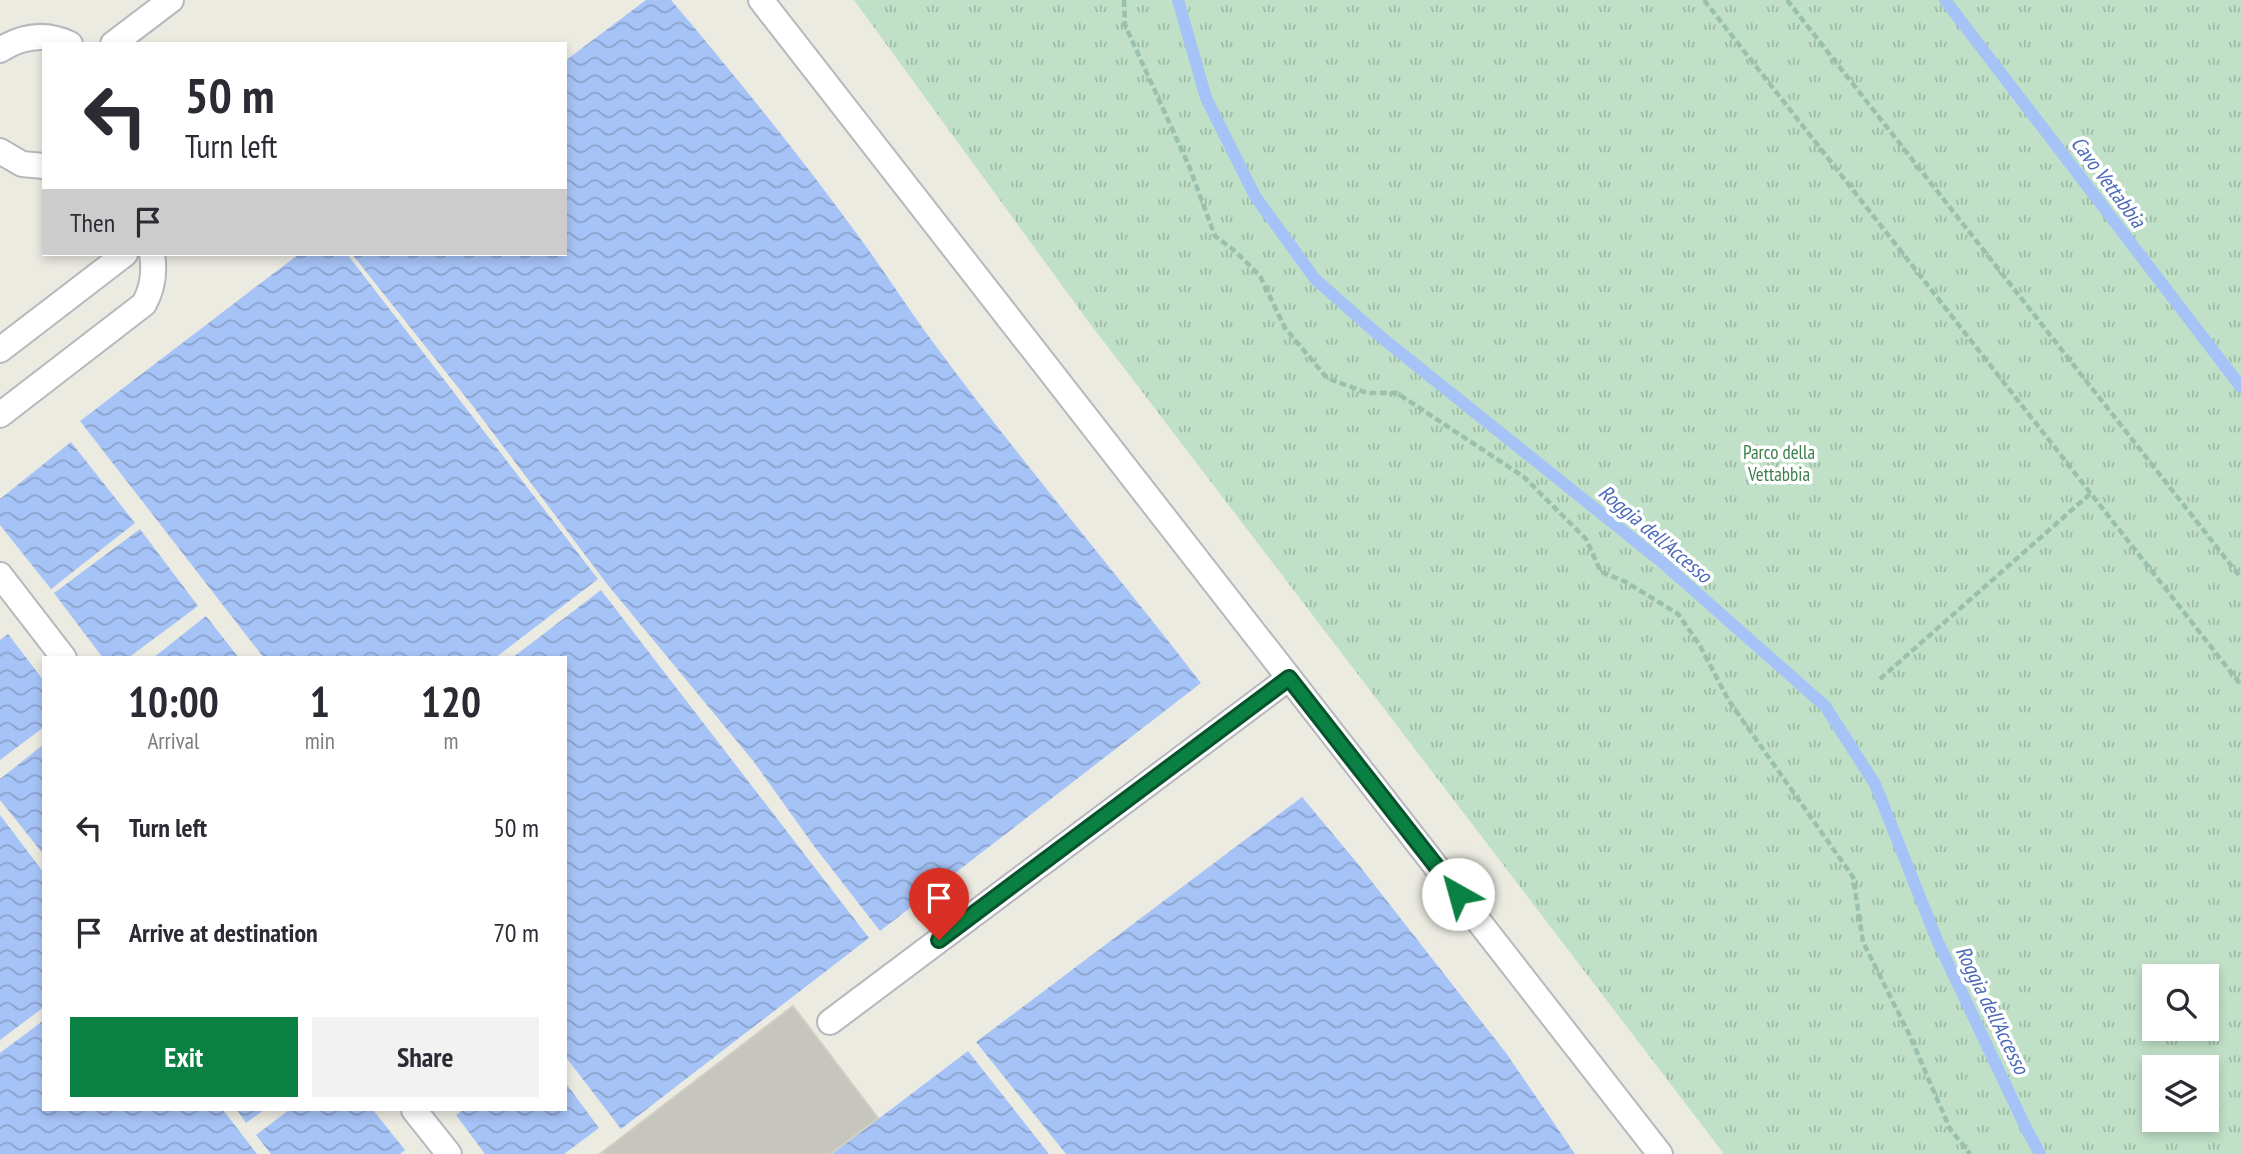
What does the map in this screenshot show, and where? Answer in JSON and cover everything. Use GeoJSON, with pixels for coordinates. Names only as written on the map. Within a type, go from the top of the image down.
{"type":"FeatureCollection","features":[{"type":"Feature","properties":{"kind":"lane"},"geometry":{"type":"LineString","coordinates":[[116,42],[171,0]]}},
{"type":"Feature","properties":{"kind":"lane"},"geometry":{"type":"LineString","coordinates":[[761,0],[1660,1154]]}},
{"type":"Feature","properties":{"kind":"lane"},"geometry":{"type":"LineString","coordinates":[[0,49],[19,40],[39,36],[58,38],[66,42]]}},
{"type":"Feature","properties":{"kind":"lane"},"geometry":{"type":"LineString","coordinates":[[0,151],[22,164],[42,166]]}},
{"type":"Feature","properties":{"kind":"lane"},"geometry":{"type":"LineString","coordinates":[[0,350],[122,256]]}},
{"type":"Feature","properties":{"kind":"lane"},"geometry":{"type":"LineString","coordinates":[[0,415],[144,304],[151,292],[154,275],[152,256]]}},
{"type":"Feature","properties":{"kind":"lane"},"geometry":{"type":"LineString","coordinates":[[0,575],[62,656]]}},
{"type":"Feature","properties":{"kind":"lane"},"geometry":{"type":"LineString","coordinates":[[830,1022],[1289,678]]}},
{"type":"Feature","properties":{"kind":"lane"},"geometry":{"type":"LineString","coordinates":[[415,1111],[449,1154]]}},
{"type":"Feature","properties":{"kind":"path"},"geometry":{"type":"LineString","coordinates":[[1124,0],[1125,25],[1189,166],[1215,236],[1260,276],[1285,328],[1327,378],[1367,393],[1397,393],[1524,477],[1586,539],[1601,572],[1626,582],[1678,614],[1699,644],[1729,701],[1798,803],[1853,877],[1863,942],[1910,1036],[1950,1129],[1970,1154]]}},
{"type":"Feature","properties":{"kind":"path"},"geometry":{"type":"LineString","coordinates":[[1703,0],[2241,685]]}},
{"type":"Feature","properties":{"kind":"path"},"geometry":{"type":"LineString","coordinates":[[1787,0],[2241,578]]}},
{"type":"Feature","properties":{"kind":"path"},"geometry":{"type":"LineString","coordinates":[[1880,679],[2090,494]]}},
{"type":"Feature","properties":{"kind":"green space","name":"Parco della Vettabbia"},"geometry":{"type":"Polygon","coordinates":[[[854,0],[2241,0],[2241,1154],[1724,1154],[1085,317],[854,0]]]}},
{"type":"Feature","properties":{"kind":"water"},"geometry":{"type":"Polygon","coordinates":[[[646,0],[671,0],[794,151],[874,257],[967,388],[1201,683],[880,931],[814,846],[754,762],[607,584],[472,405],[354,256],[567,256],[567,59],[646,0]]]}},
{"type":"Feature","properties":{"kind":"water"},"geometry":{"type":"Polygon","coordinates":[[[296,256],[349,256],[598,579],[498,656],[262,656],[80,421],[296,256]]]}},
{"type":"Feature","properties":{"kind":"water"},"geometry":{"type":"Polygon","coordinates":[[[71,442],[135,523],[51,589],[0,525],[0,499],[71,442]]]}},
{"type":"Feature","properties":{"kind":"water"},"geometry":{"type":"Polygon","coordinates":[[[140,529],[198,606],[131,656],[101,656],[54,593],[140,529]]]}},
{"type":"Feature","properties":{"kind":"water"},"geometry":{"type":"Polygon","coordinates":[[[601,590],[869,938],[621,1129],[567,1059],[567,656],[515,656],[601,590]]]}},
{"type":"Feature","properties":{"kind":"water"},"geometry":{"type":"Polygon","coordinates":[[[206,616],[237,656],[156,656],[206,616]]]}},
{"type":"Feature","properties":{"kind":"water"},"geometry":{"type":"Polygon","coordinates":[[[8,634],[42,678],[42,728],[0,760],[0,640],[8,634]]]}},
{"type":"Feature","properties":{"kind":"water"},"geometry":{"type":"Polygon","coordinates":[[[42,746],[42,852],[0,800],[0,779],[42,746]]]}},
{"type":"Feature","properties":{"kind":"water"},"geometry":{"type":"Polygon","coordinates":[[[1302,797],[1506,1053],[1575,1154],[1066,1154],[976,1042],[1302,797]]]}},
{"type":"Feature","properties":{"kind":"water"},"geometry":{"type":"Polygon","coordinates":[[[0,815],[42,870],[42,1008],[0,1040],[0,815]]]}},
{"type":"Feature","properties":{"kind":"water"},"geometry":{"type":"Polygon","coordinates":[[[42,1022],[42,1111],[224,1111],[257,1154],[0,1154],[0,1053],[42,1022]]]}},
{"type":"Feature","properties":{"kind":"water"},"geometry":{"type":"Polygon","coordinates":[[[968,1051],[1049,1154],[832,1154],[968,1051]]]}},
{"type":"Feature","properties":{"kind":"water"},"geometry":{"type":"Polygon","coordinates":[[[567,1085],[599,1128],[564,1154],[485,1154],[456,1115],[462,1111],[567,1111],[567,1085]]]}},
{"type":"Feature","properties":{"kind":"water"},"geometry":{"type":"Polygon","coordinates":[[[238,1111],[263,1111],[246,1123],[238,1111]]]}},
{"type":"Feature","properties":{"kind":"water"},"geometry":{"type":"Polygon","coordinates":[[[288,1111],[374,1111],[405,1150],[400,1154],[271,1154],[256,1135],[288,1111]]]}},
{"type":"Feature","properties":{"kind":"building"},"geometry":{"type":"Polygon","coordinates":[[[793,1006],[878,1118],[830,1154],[600,1154],[793,1006]]]}},
{"type":"Feature","properties":{"kind":"waterway","name":"Roggia dell'Accesso"},"geometry":{"type":"LineString","coordinates":[[1178,0],[1206,98],[1255,196],[1315,279],[1381,337],[1663,563],[1825,706],[1875,784],[1937,940],[2040,1154]]}},
{"type":"Feature","properties":{"kind":"waterway","name":"Cavo Vettabbia"},"geometry":{"type":"LineString","coordinates":[[1945,0],[2241,387]]}},
{"type":"Feature","properties":{"kind":"route"},"geometry":{"type":"LineString","coordinates":[[939,940],[1289,678],[1458,894]]}}]}
